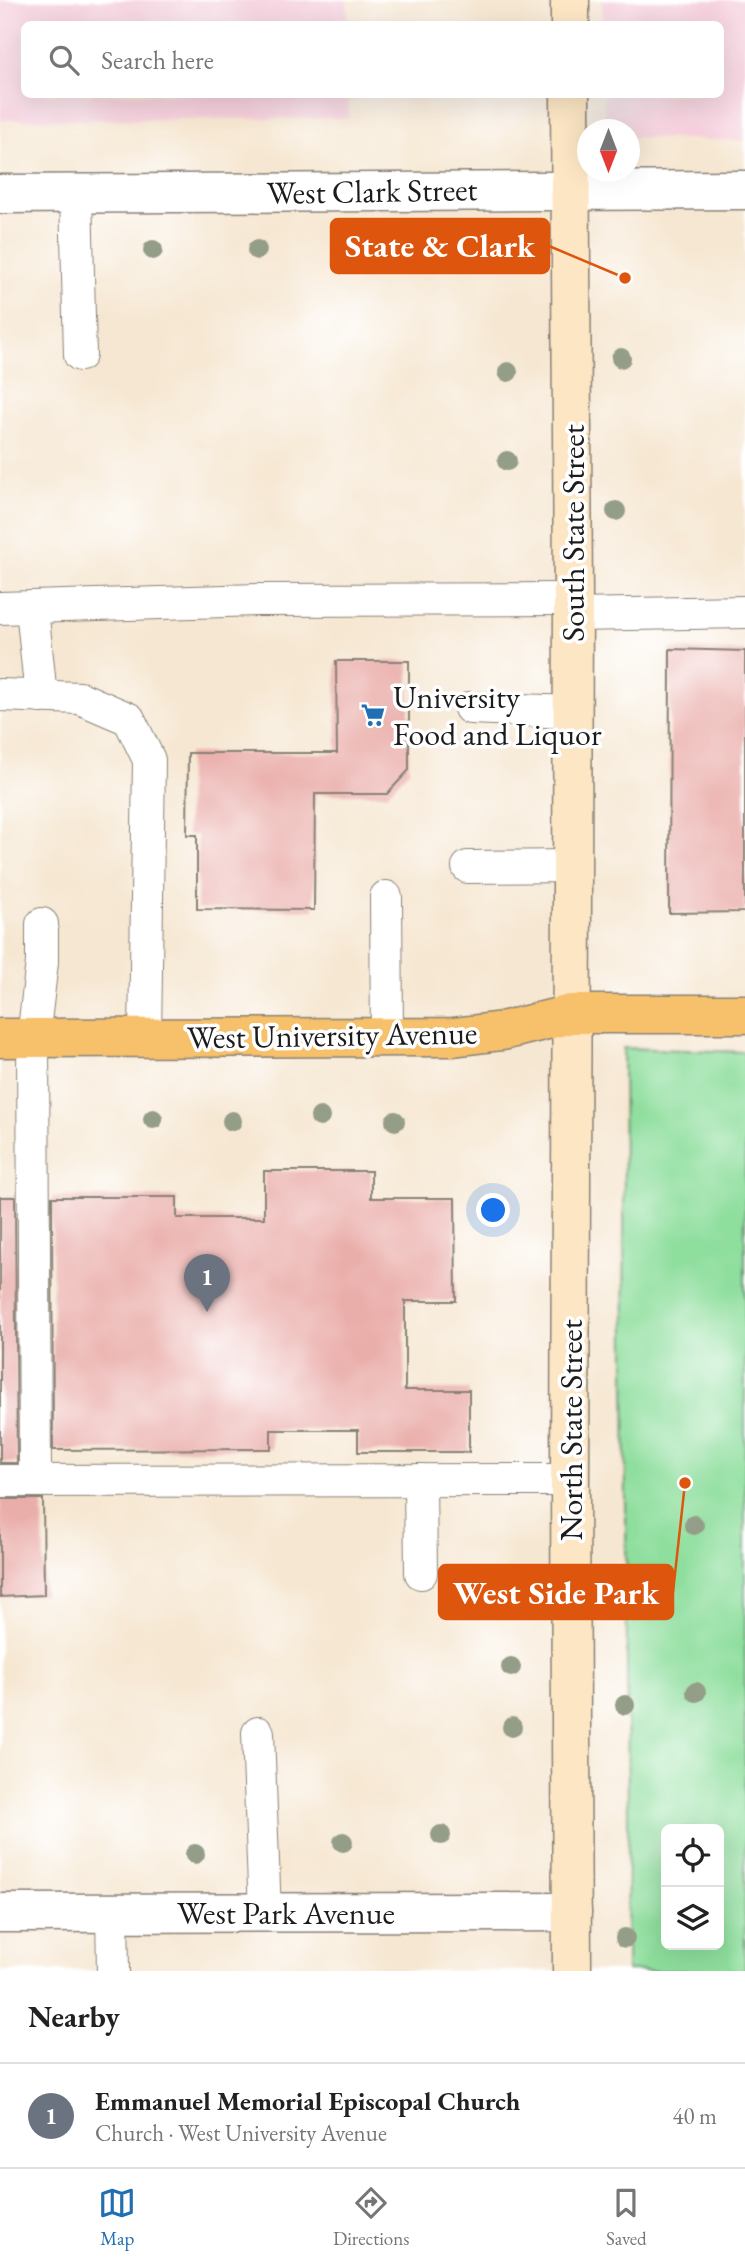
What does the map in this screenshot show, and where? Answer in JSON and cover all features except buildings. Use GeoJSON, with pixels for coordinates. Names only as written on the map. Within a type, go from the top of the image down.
{"type":"FeatureCollection","features":[{"type":"Feature","properties":{"kind":"main road"},"geometry":{"type":"LineString","coordinates":[[570,0],[570,21]]}},
{"type":"Feature","properties":{"kind":"main road","name":"South State Street"},"geometry":{"type":"LineString","coordinates":[[570,98],[573,607],[571,1014]]}},
{"type":"Feature","properties":{"kind":"main road","name":"West University Avenue"},"geometry":{"type":"LineString","coordinates":[[16,1038],[453,1037],[502,1031],[571,1014],[745,1014]]}},
{"type":"Feature","properties":{"kind":"main road","name":"North State Street"},"geometry":{"type":"LineString","coordinates":[[571,1014],[572,1971]]}},
{"type":"Feature","properties":{"kind":"street","name":"West Clark Street"},"geometry":{"type":"LineString","coordinates":[[0,194],[745,190]]}},
{"type":"Feature","properties":{"kind":"street","name":"West Park Avenue"},"geometry":{"type":"LineString","coordinates":[[0,1913],[572,1912]]}},
{"type":"Feature","properties":{"kind":"lane"},"geometry":{"type":"LineString","coordinates":[[76,194],[80,355]]}},
{"type":"Feature","properties":{"kind":"lane"},"geometry":{"type":"LineString","coordinates":[[0,608],[257,600],[745,612]]}},
{"type":"Feature","properties":{"kind":"lane"},"geometry":{"type":"LineString","coordinates":[[32,608],[41,697]]}},
{"type":"Feature","properties":{"kind":"lane"},"geometry":{"type":"LineString","coordinates":[[0,695],[80,698],[129,719],[149,760],[145,1038]]}},
{"type":"Feature","properties":{"kind":"lane"},"geometry":{"type":"LineString","coordinates":[[470,708],[572,712]]}},
{"type":"Feature","properties":{"kind":"lane"},"geometry":{"type":"LineString","coordinates":[[468,867],[572,866]]}},
{"type":"Feature","properties":{"kind":"lane"},"geometry":{"type":"LineString","coordinates":[[386,897],[387,1037]]}},
{"type":"Feature","properties":{"kind":"lane"},"geometry":{"type":"LineString","coordinates":[[35,1481],[16,1038],[42,962],[42,924]]}},
{"type":"Feature","properties":{"kind":"lane"},"geometry":{"type":"LineString","coordinates":[[419,1480],[421,1573]]}},
{"type":"Feature","properties":{"kind":"lane"},"geometry":{"type":"LineString","coordinates":[[0,1481],[570,1480]]}},
{"type":"Feature","properties":{"kind":"lane"},"geometry":{"type":"LineString","coordinates":[[258,1733],[265,1913]]}},
{"type":"Feature","properties":{"kind":"lane"},"geometry":{"type":"LineString","coordinates":[[112,1913],[113,1971]]}},
{"type":"Feature","properties":{"kind":"shaded area"},"geometry":{"type":"Polygon","coordinates":[[[0,0],[347,0],[348,21],[21,21],[21,98],[349,98],[349,118],[0,120],[0,0]]]}},
{"type":"Feature","properties":{"kind":"shaded area"},"geometry":{"type":"Polygon","coordinates":[[[602,0],[745,0],[745,141],[640,137],[640,119],[604,119],[604,98],[724,98],[724,21],[602,21],[602,0]]]}},
{"type":"Feature","properties":{"kind":"green space"},"geometry":{"type":"Polygon","coordinates":[[[623,1048],[745,1052],[745,1971],[627,1971],[623,1048]]]}},
{"type":"Feature","properties":{"kind":"place","name":"State & Clark"},"geometry":{"type":"Point","coordinates":[625,278]}},
{"type":"Feature","properties":{"kind":"place","name":"University Food and Liquor"},"geometry":{"type":"Point","coordinates":[373,715]}},
{"type":"Feature","properties":{"kind":"place","name":"Emmanuel Memorial Episcopal Church"},"geometry":{"type":"Point","coordinates":[207,1312]}},
{"type":"Feature","properties":{"kind":"place","name":"West Side Park"},"geometry":{"type":"Point","coordinates":[685,1483]}}]}
